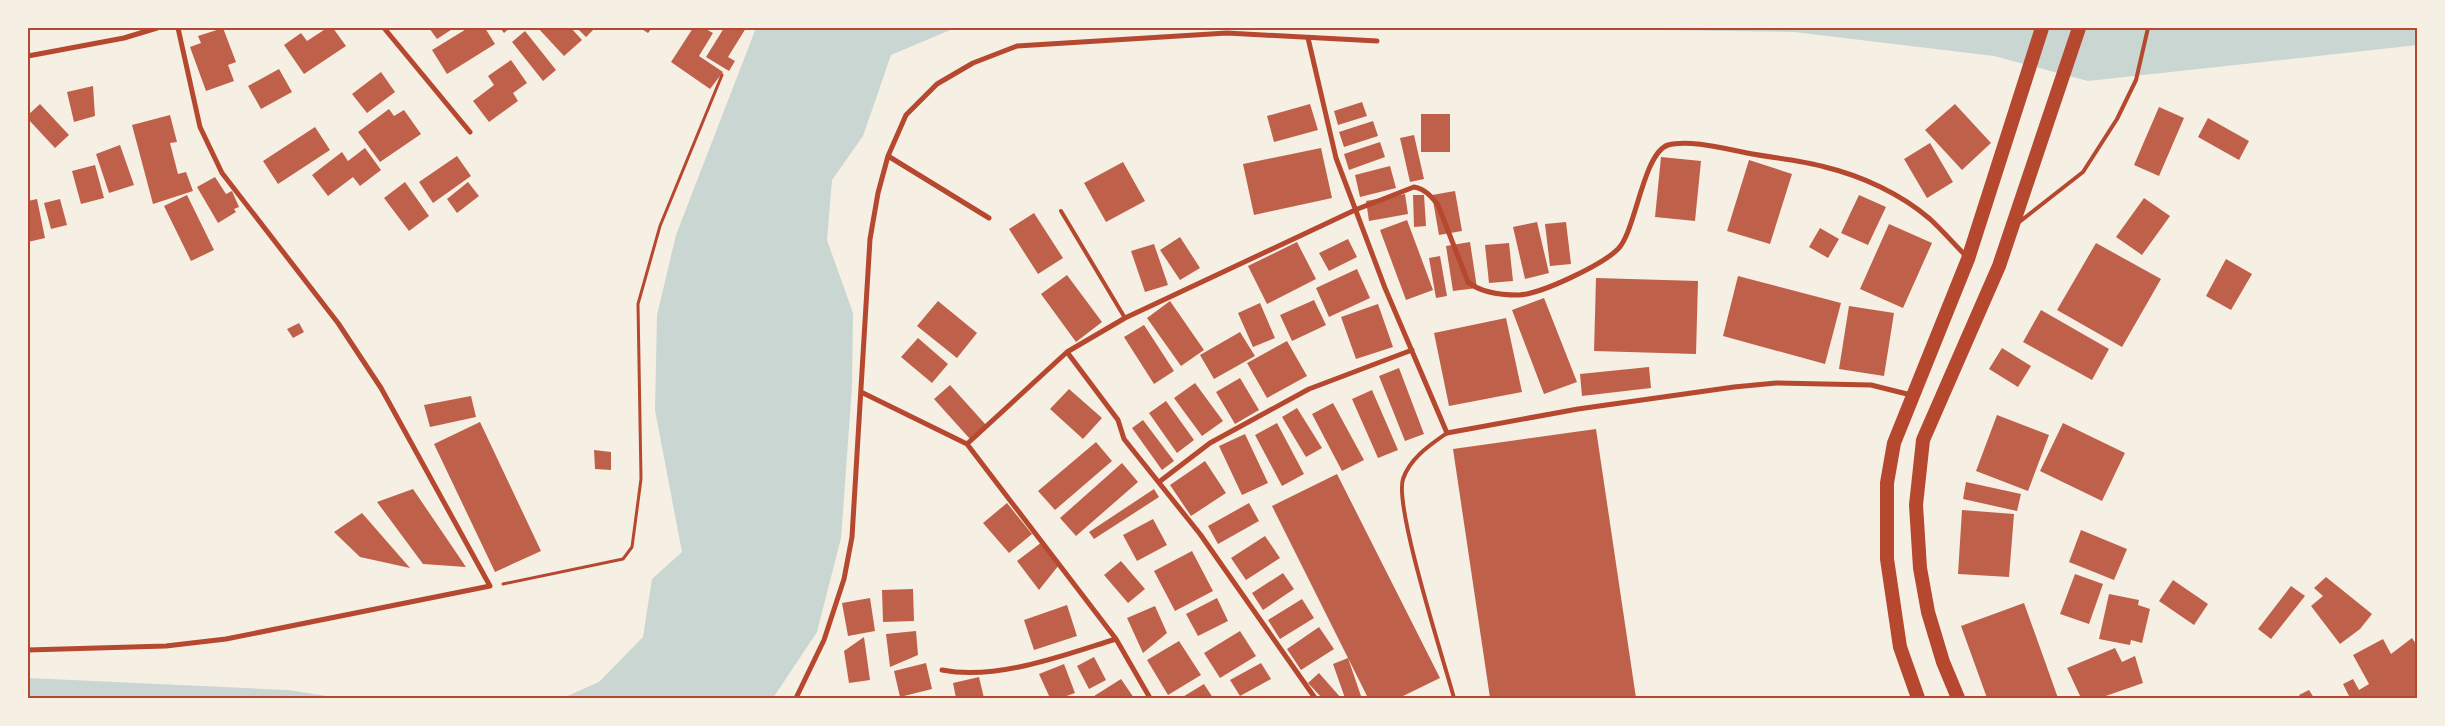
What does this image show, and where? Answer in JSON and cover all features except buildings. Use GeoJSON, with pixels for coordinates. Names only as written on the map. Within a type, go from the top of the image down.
{"type":"FeatureCollection","features":[{"type":"Feature","properties":{"kind":"highway"},"geometry":{"type":"LineString","coordinates":[[1918,698],[1900,647],[1887,559],[1887,483],[1894,443],[1968,259],[2042,28]]}},
{"type":"Feature","properties":{"kind":"highway"},"geometry":{"type":"LineString","coordinates":[[1958,698],[1943,662],[1928,612],[1920,568],[1916,505],[1923,440],[1955,363],[1988,292],[2012,228],[2030,167],[2059,88],[2078,28]]}},
{"type":"Feature","properties":{"kind":"street"},"geometry":{"type":"LineString","coordinates":[[28,56],[124,38],[157,28]]}},
{"type":"Feature","properties":{"kind":"street"},"geometry":{"type":"LineString","coordinates":[[28,650],[166,646],[226,639],[490,586],[381,388],[338,323],[222,173],[200,127],[178,28]]}},
{"type":"Feature","properties":{"kind":"street"},"geometry":{"type":"LineString","coordinates":[[384,28],[470,132]]}},
{"type":"Feature","properties":{"kind":"street"},"geometry":{"type":"LineString","coordinates":[[796,698],[824,640],[844,579],[852,538],[870,239],[888,156],[906,115],[937,84],[972,63],[1017,46],[1227,33],[1377,41]]}},
{"type":"Feature","properties":{"kind":"street"},"geometry":{"type":"LineString","coordinates":[[1308,38],[1336,158],[1355,210],[1447,433],[1578,409],[1742,386],[1785,383],[1871,385],[1912,395]]}},
{"type":"Feature","properties":{"kind":"street"},"geometry":{"type":"LineString","coordinates":[[968,444],[1067,352],[1125,318],[1355,210],[1414,187],[1420,188],[1438,204],[1468,282],[1485,291],[1520,295],[1545,288],[1591,268],[1619,249],[1657,154],[1667,145],[1704,144],[1826,167],[1882,188],[1930,219],[1968,259]]}},
{"type":"Feature","properties":{"kind":"street"},"geometry":{"type":"LineString","coordinates":[[888,156],[989,218]]}},
{"type":"Feature","properties":{"kind":"street"},"geometry":{"type":"LineString","coordinates":[[1159,482],[1210,443],[1309,389],[1412,350]]}},
{"type":"Feature","properties":{"kind":"street"},"geometry":{"type":"LineString","coordinates":[[1067,352],[1118,420],[1124,439],[1200,534],[1315,698]]}},
{"type":"Feature","properties":{"kind":"street"},"geometry":{"type":"LineString","coordinates":[[861,392],[968,444],[1116,639],[1150,698]]}},
{"type":"Feature","properties":{"kind":"street"},"geometry":{"type":"LineString","coordinates":[[942,670],[960,674],[1032,665],[1116,639]]}},
{"type":"Feature","properties":{"kind":"lane"},"geometry":{"type":"LineString","coordinates":[[2012,228],[2083,172],[2117,119],[2136,80],[2148,28]]}},
{"type":"Feature","properties":{"kind":"lane"},"geometry":{"type":"LineString","coordinates":[[1061,211],[1125,318]]}},
{"type":"Feature","properties":{"kind":"lane"},"geometry":{"type":"LineString","coordinates":[[1447,433],[1421,452],[1411,465],[1403,480],[1403,496],[1413,549],[1454,698]]}},
{"type":"Feature","properties":{"kind":"path"},"geometry":{"type":"LineString","coordinates":[[490,586],[623,559],[632,547],[641,478],[638,304],[660,226],[722,75]]}},
{"type":"Feature","properties":{"kind":"shaded area"},"geometry":{"type":"Polygon","coordinates":[[[756,28],[955,28],[891,55],[863,136],[832,180],[827,240],[853,313],[852,387],[841,538],[817,632],[773,698],[563,698],[599,682],[643,637],[652,579],[682,552],[655,410],[657,315],[676,235],[756,28]]]}},
{"type":"Feature","properties":{"kind":"shaded area"},"geometry":{"type":"Polygon","coordinates":[[[1532,28],[2417,28],[2418,45],[2088,81],[1994,56],[1794,32],[1532,28]]]}},
{"type":"Feature","properties":{"kind":"shaded area"},"geometry":{"type":"Polygon","coordinates":[[[28,678],[288,690],[340,698],[28,698],[28,678]]]}}]}
